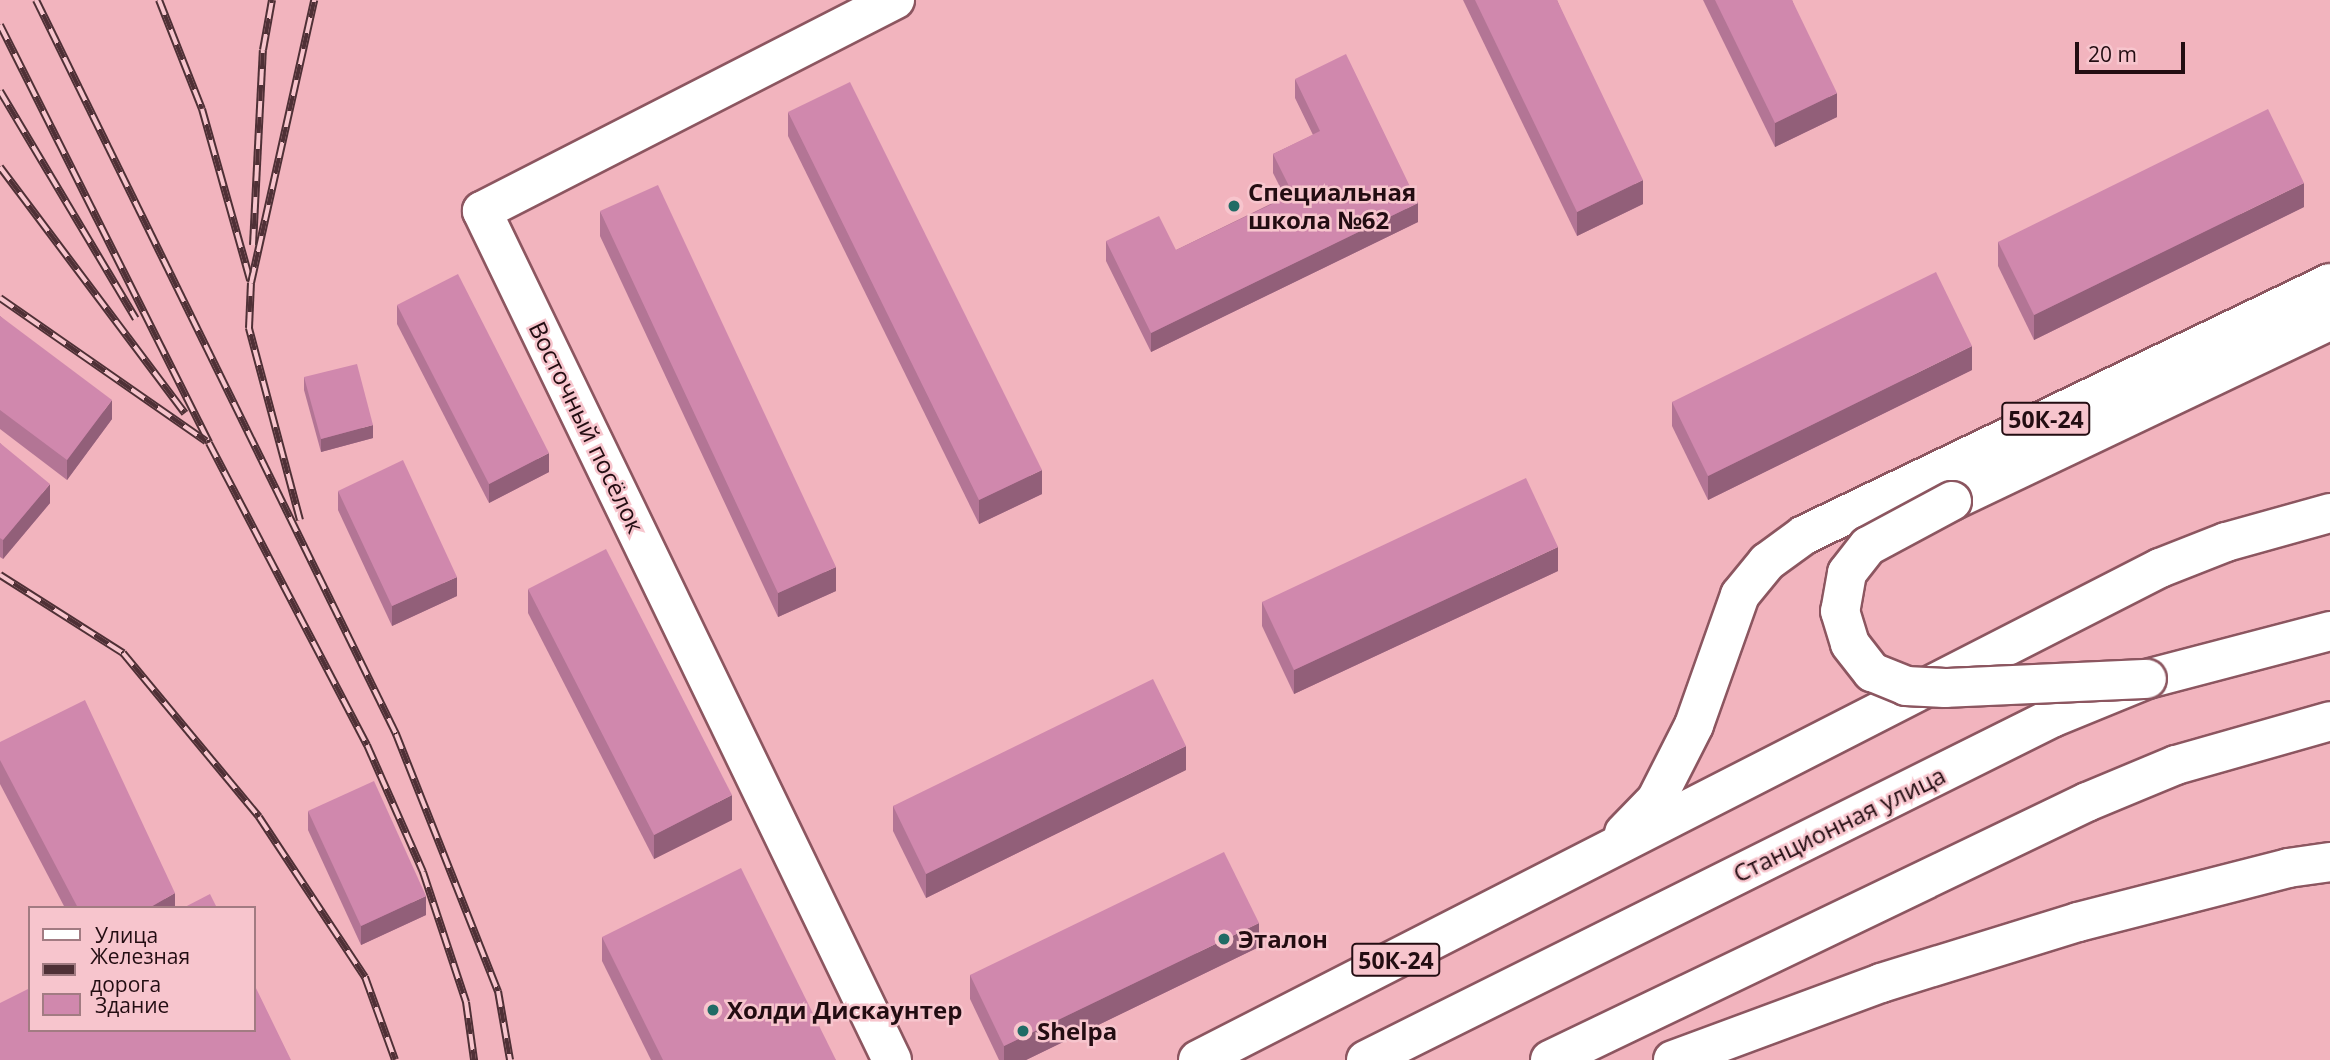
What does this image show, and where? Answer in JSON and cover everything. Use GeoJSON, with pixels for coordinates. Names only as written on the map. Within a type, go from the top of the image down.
{"type":"FeatureCollection","features":[{"type":"Feature","properties":{"kind":"main road","name":"Восточный посёлок"},"geometry":{"type":"LineString","coordinates":[[892,1060],[482,211],[895,0]]}},
{"type":"Feature","properties":{"kind":"main road","name":"50К-24"},"geometry":{"type":"LineString","coordinates":[[1198,1060],[1593,860],[1656,800],[1694,725],[1740,595],[1767,562],[1804,535],[2330,283]]}},
{"type":"Feature","properties":{"kind":"main road"},"geometry":{"type":"LineString","coordinates":[[2147,679],[1945,688],[1906,685],[1872,672],[1850,645],[1840,611],[1847,573],[1868,546],[1952,501],[2330,321]]}},
{"type":"Feature","properties":{"kind":"main road"},"geometry":{"type":"LineString","coordinates":[[1593,860],[2101,597],[2226,542],[2330,513]]}},
{"type":"Feature","properties":{"kind":"main road","name":"Станционная улица"},"geometry":{"type":"LineString","coordinates":[[1366,1060],[2039,724],[2147,679],[2330,631]]}},
{"type":"Feature","properties":{"kind":"main road"},"geometry":{"type":"LineString","coordinates":[[1550,1060],[2087,802],[2176,765],[2330,720]]}},
{"type":"Feature","properties":{"kind":"main road"},"geometry":{"type":"LineString","coordinates":[[1672,1060],[1881,983],[2078,922],[2288,868],[2330,862]]}},
{"type":"Feature","properties":{"kind":"building"},"geometry":{"type":"Polygon","coordinates":[[[1475,0],[1557,0],[1643,180],[1577,212],[1475,0]]]}},
{"type":"Feature","properties":{"kind":"building"},"geometry":{"type":"Polygon","coordinates":[[[1715,0],[1792,0],[1837,93],[1775,123],[1715,0]]]}},
{"type":"Feature","properties":{"kind":"building"},"geometry":{"type":"Polygon","coordinates":[[[1346,54],[1418,203],[1151,333],[1106,241],[1159,216],[1176,250],[1293,194],[1273,154],[1320,131],[1295,79],[1346,54]]]}},
{"type":"Feature","properties":{"kind":"building"},"geometry":{"type":"Polygon","coordinates":[[[850,82],[1042,470],[979,500],[788,112],[850,82]]]}},
{"type":"Feature","properties":{"kind":"building"},"geometry":{"type":"Polygon","coordinates":[[[2268,109],[2304,183],[2034,315],[1998,242],[2268,109]]]}},
{"type":"Feature","properties":{"kind":"building"},"geometry":{"type":"Polygon","coordinates":[[[658,185],[836,567],[778,593],[600,211],[658,185]]]}},
{"type":"Feature","properties":{"kind":"building"},"geometry":{"type":"Polygon","coordinates":[[[1936,272],[1972,346],[1708,476],[1672,402],[1936,272]]]}},
{"type":"Feature","properties":{"kind":"building"},"geometry":{"type":"Polygon","coordinates":[[[458,274],[549,453],[489,484],[397,305],[458,274]]]}},
{"type":"Feature","properties":{"kind":"building"},"geometry":{"type":"Polygon","coordinates":[[[0,316],[112,400],[67,460],[0,410],[0,316]]]}},
{"type":"Feature","properties":{"kind":"building"},"geometry":{"type":"Polygon","coordinates":[[[357,364],[373,425],[321,439],[304,377],[357,364]]]}},
{"type":"Feature","properties":{"kind":"building"},"geometry":{"type":"Polygon","coordinates":[[[0,443],[50,484],[3,540],[0,538],[0,443]]]}},
{"type":"Feature","properties":{"kind":"building"},"geometry":{"type":"Polygon","coordinates":[[[403,460],[457,577],[392,606],[338,491],[403,460]]]}},
{"type":"Feature","properties":{"kind":"building"},"geometry":{"type":"Polygon","coordinates":[[[1526,478],[1558,547],[1294,670],[1262,602],[1526,478]]]}},
{"type":"Feature","properties":{"kind":"building"},"geometry":{"type":"Polygon","coordinates":[[[606,549],[732,795],[654,835],[528,589],[606,549]]]}},
{"type":"Feature","properties":{"kind":"building"},"geometry":{"type":"Polygon","coordinates":[[[1153,679],[1186,746],[926,874],[893,806],[1153,679]]]}},
{"type":"Feature","properties":{"kind":"building"},"geometry":{"type":"Polygon","coordinates":[[[85,700],[175,893],[152,906],[77,906],[0,760],[0,742],[85,700]]]}},
{"type":"Feature","properties":{"kind":"building"},"geometry":{"type":"Polygon","coordinates":[[[374,781],[426,896],[361,926],[308,811],[374,781]]]}},
{"type":"Feature","properties":{"kind":"building"},"geometry":{"type":"Polygon","coordinates":[[[1224,852],[1259,923],[1004,1046],[970,975],[1224,852]]]}},
{"type":"Feature","properties":{"kind":"building","name":"Холди Дискаунтер"},"geometry":{"type":"Polygon","coordinates":[[[741,868],[836,1060],[663,1060],[602,937],[741,868]]]}},
{"type":"Feature","properties":{"kind":"building"},"geometry":{"type":"Polygon","coordinates":[[[210,894],[216,906],[187,906],[210,894]]]}},
{"type":"Feature","properties":{"kind":"building"},"geometry":{"type":"Polygon","coordinates":[[[256,988],[291,1060],[0,1060],[0,1003],[28,989],[28,1032],[256,1032],[256,988]]]}},
{"type":"Feature","properties":{"kind":"railway"},"geometry":{"type":"LineString","coordinates":[[36,0],[396,734],[498,991],[510,1060]]}},
{"type":"Feature","properties":{"kind":"railway"},"geometry":{"type":"LineString","coordinates":[[159,0],[202,109],[250,280]]}},
{"type":"Feature","properties":{"kind":"railway"},"geometry":{"type":"LineString","coordinates":[[253,245],[263,50],[272,0]]}},
{"type":"Feature","properties":{"kind":"railway"},"geometry":{"type":"LineString","coordinates":[[300,520],[249,328],[251,283],[314,0]]}},
{"type":"Feature","properties":{"kind":"railway"},"geometry":{"type":"LineString","coordinates":[[0,25],[209,443],[367,745],[423,872],[466,1002],[474,1060]]}},
{"type":"Feature","properties":{"kind":"railway"},"geometry":{"type":"LineString","coordinates":[[0,91],[136,319]]}},
{"type":"Feature","properties":{"kind":"railway"},"geometry":{"type":"LineString","coordinates":[[0,167],[185,413]]}},
{"type":"Feature","properties":{"kind":"railway"},"geometry":{"type":"LineString","coordinates":[[0,298],[206,441]]}},
{"type":"Feature","properties":{"kind":"railway"},"geometry":{"type":"LineString","coordinates":[[0,575],[123,653],[259,817],[365,977],[395,1060]]}},
{"type":"Feature","properties":{"kind":"place","name":"Специальная школа №62"},"geometry":{"type":"Point","coordinates":[1234,206]}},
{"type":"Feature","properties":{"kind":"place","name":"Эталон"},"geometry":{"type":"Point","coordinates":[1224,939]}},
{"type":"Feature","properties":{"kind":"place","name":"Холди Дискаунтер"},"geometry":{"type":"Point","coordinates":[713,1010]}},
{"type":"Feature","properties":{"kind":"place","name":"Shelpa"},"geometry":{"type":"Point","coordinates":[1023,1031]}}]}
